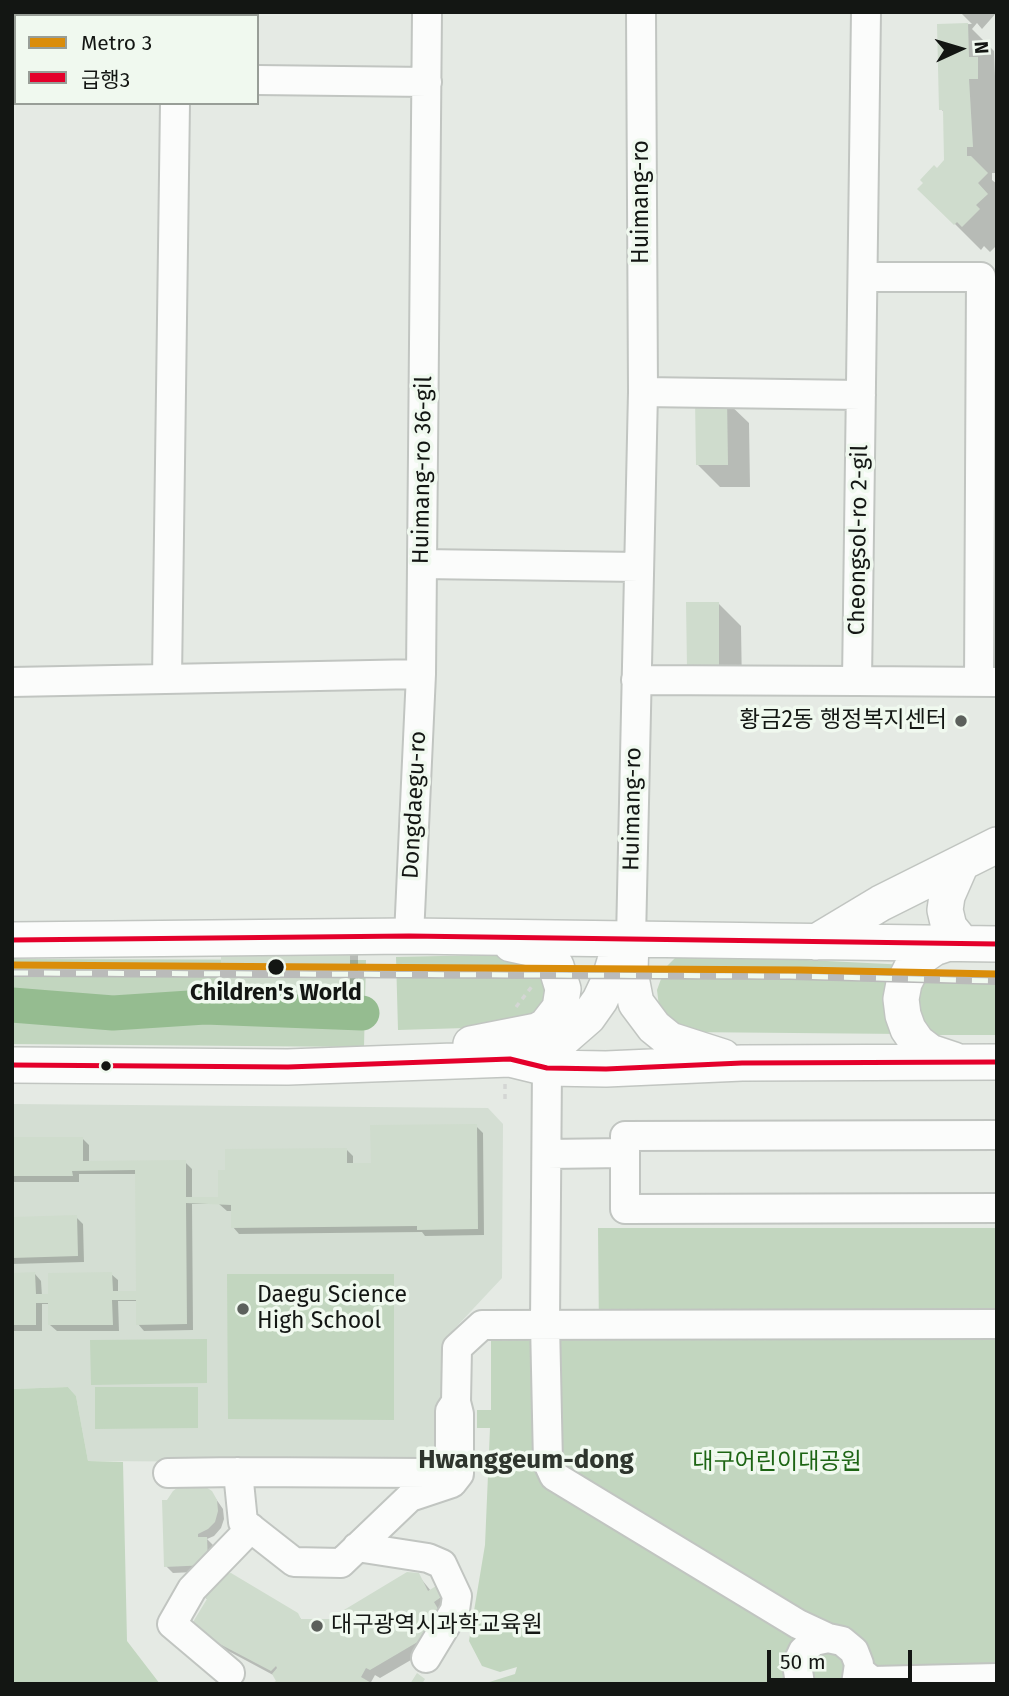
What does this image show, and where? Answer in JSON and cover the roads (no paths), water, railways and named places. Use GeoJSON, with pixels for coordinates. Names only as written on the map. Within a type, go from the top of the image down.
{"type":"FeatureCollection","features":[{"type":"Feature","properties":{"kind":"main road"},"geometry":{"type":"LineString","coordinates":[[816,942],[881,903],[997,845]]}},
{"type":"Feature","properties":{"kind":"main road"},"geometry":{"type":"LineString","coordinates":[[956,943],[945,910],[947,896],[961,864]]}},
{"type":"Feature","properties":{"kind":"main road"},"geometry":{"type":"LineString","coordinates":[[12,940],[409,936],[997,944]]}},
{"type":"Feature","properties":{"kind":"main road"},"geometry":{"type":"LineString","coordinates":[[480,937],[534,949],[546,956],[560,975],[563,989],[560,1008],[546,1026],[507,1053]]}},
{"type":"Feature","properties":{"kind":"main road"},"geometry":{"type":"LineString","coordinates":[[12,1065],[288,1067],[401,1064],[507,1053],[538,1053],[557,1044],[588,1017],[605,990],[615,961],[631,939]]}},
{"type":"Feature","properties":{"kind":"main road"},"geometry":{"type":"LineString","coordinates":[[631,939],[630,972],[636,1003],[654,1027],[670,1040],[742,1063]]}},
{"type":"Feature","properties":{"kind":"main road"},"geometry":{"type":"LineString","coordinates":[[956,943],[934,948],[921,957],[911,969],[902,991],[903,1014],[908,1029],[917,1042],[930,1052],[944,1058],[986,1062]]}},
{"type":"Feature","properties":{"kind":"main road"},"geometry":{"type":"LineString","coordinates":[[507,1053],[547,1068],[742,1063],[986,1062]]}},
{"type":"Feature","properties":{"kind":"street","name":"Huimang-ro 36-gil"},"geometry":{"type":"LineString","coordinates":[[421,674],[427,12]]}},
{"type":"Feature","properties":{"kind":"street","name":"Huimang-ro"},"geometry":{"type":"LineString","coordinates":[[631,939],[643,392],[641,12]]}},
{"type":"Feature","properties":{"kind":"street","name":"Cheongsol-ro 2-gil"},"geometry":{"type":"LineString","coordinates":[[857,681],[866,12]]}},
{"type":"Feature","properties":{"kind":"street"},"geometry":{"type":"LineString","coordinates":[[259,80],[426,82]]}},
{"type":"Feature","properties":{"kind":"street"},"geometry":{"type":"LineString","coordinates":[[167,678],[176,105]]}},
{"type":"Feature","properties":{"kind":"street"},"geometry":{"type":"LineString","coordinates":[[636,680],[988,682],[981,276],[863,277]]}},
{"type":"Feature","properties":{"kind":"street"},"geometry":{"type":"LineString","coordinates":[[643,392],[861,395]]}},
{"type":"Feature","properties":{"kind":"street"},"geometry":{"type":"LineString","coordinates":[[422,564],[639,567]]}},
{"type":"Feature","properties":{"kind":"street"},"geometry":{"type":"LineString","coordinates":[[12,682],[421,674]]}},
{"type":"Feature","properties":{"kind":"street","name":"Dongdaegu-ro"},"geometry":{"type":"LineString","coordinates":[[409,936],[421,674]]}},
{"type":"Feature","properties":{"kind":"street"},"geometry":{"type":"LineString","coordinates":[[547,1068],[545,1323],[548,1463],[554,1476],[801,1637],[836,1639],[849,1645],[857,1657],[858,1677],[872,1681],[997,1678]]}},
{"type":"Feature","properties":{"kind":"street"},"geometry":{"type":"LineString","coordinates":[[997,1135],[625,1136],[625,1209],[997,1208]]}},
{"type":"Feature","properties":{"kind":"street"},"geometry":{"type":"LineString","coordinates":[[547,1154],[625,1153]]}},
{"type":"Feature","properties":{"kind":"street"},"geometry":{"type":"LineString","coordinates":[[238,1472],[243,1522],[294,1562],[341,1563],[410,1497],[452,1483],[459,1474],[457,1348],[482,1325],[997,1324]]}},
{"type":"Feature","properties":{"kind":"street"},"geometry":{"type":"LineString","coordinates":[[169,1473],[429,1474],[439,1469],[450,1456],[450,1411],[456,1402]]}},
{"type":"Feature","properties":{"kind":"street"},"geometry":{"type":"LineString","coordinates":[[230,1673],[172,1623],[192,1589],[251,1528]]}},
{"type":"Feature","properties":{"kind":"street"},"geometry":{"type":"LineString","coordinates":[[358,1547],[428,1558],[442,1564],[457,1596],[455,1610],[426,1658]]}},
{"type":"Feature","properties":{"kind":"street"},"geometry":{"type":"LineString","coordinates":[[800,1684],[797,1664],[801,1637]]}},
{"type":"Feature","properties":{"kind":"waterway"},"geometry":{"type":"LineString","coordinates":[[12,1005],[113,1013],[205,1007],[362,1013]]}},
{"type":"Feature","properties":{"kind":"railway"},"geometry":{"type":"LineString","coordinates":[[12,973],[790,976],[997,981]]}},
{"type":"Feature","properties":{"kind":"metro line","name":"3"},"geometry":{"type":"LineString","coordinates":[[12,965],[800,970],[997,974]]}},
{"type":"Feature","properties":{"kind":"place","name":"황금2동 행정복지센터"},"geometry":{"type":"Point","coordinates":[961,721]}},
{"type":"Feature","properties":{"kind":"place","name":"Children's World"},"geometry":{"type":"Point","coordinates":[276,967]}},
{"type":"Feature","properties":{"kind":"place","name":"Daegu Science High School"},"geometry":{"type":"Point","coordinates":[243,1309]}},
{"type":"Feature","properties":{"kind":"place","name":"대구광역시과학교육원"},"geometry":{"type":"Point","coordinates":[317,1626]}},
{"type":"Feature","properties":{"kind":"district","name":"Hwanggeum-dong"},"geometry":{"type":"Point","coordinates":[526,1461]}},
{"type":"Feature","properties":{"kind":"park label","name":"대구어린이대공원"},"geometry":{"type":"Point","coordinates":[777,1463]}}]}
